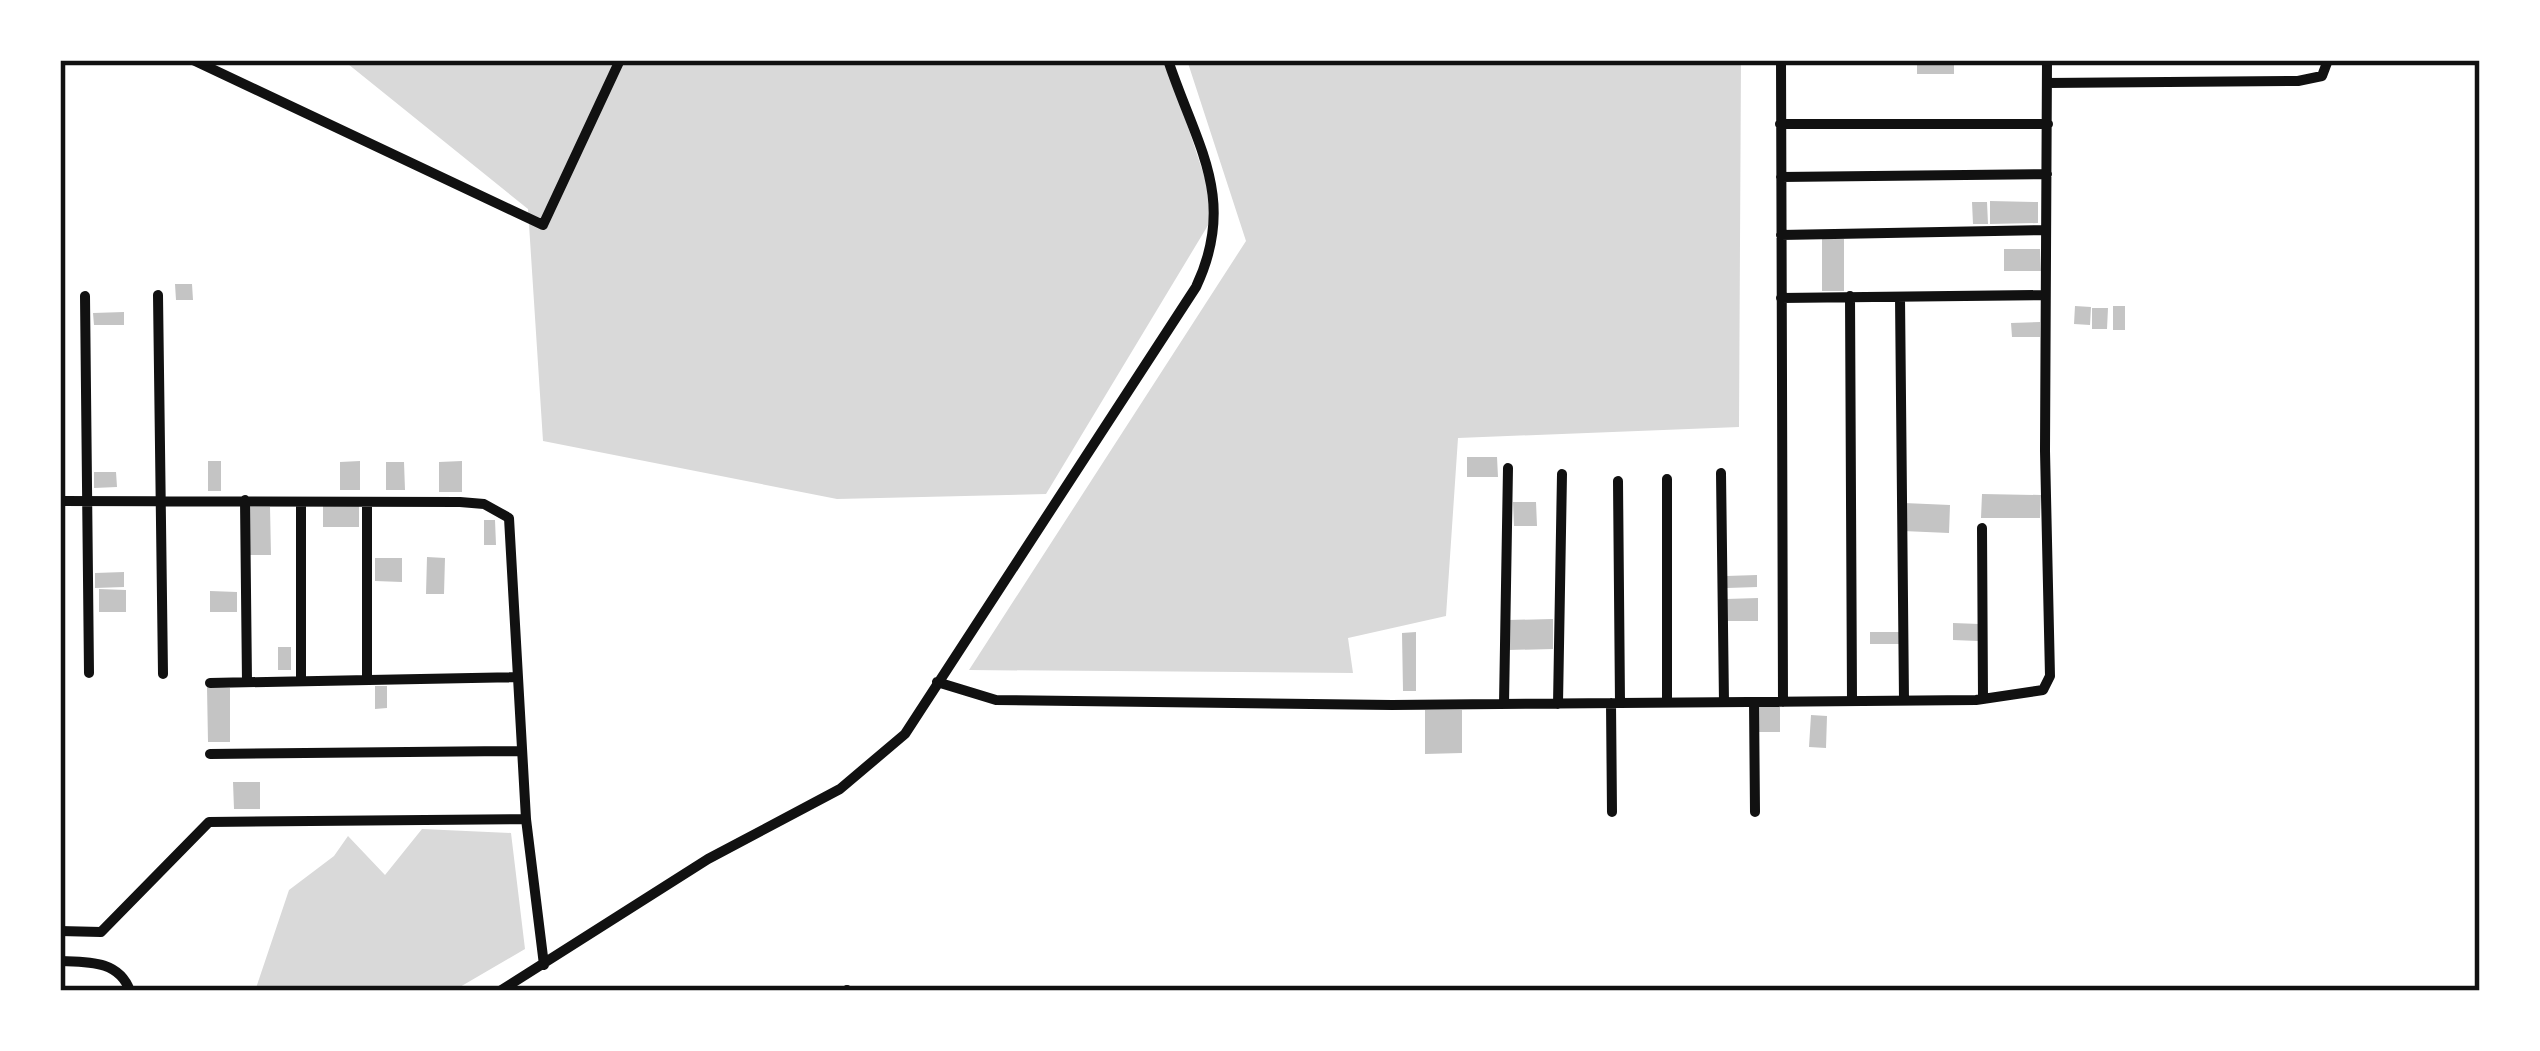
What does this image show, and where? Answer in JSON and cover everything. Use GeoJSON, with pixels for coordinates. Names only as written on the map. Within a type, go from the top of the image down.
{"type":"FeatureCollection","features":[{"type":"Feature","properties":{"kind":"street"},"geometry":{"type":"LineString","coordinates":[[194,60],[543,225],[620,60]]}},
{"type":"Feature","properties":{"kind":"street"},"geometry":{"type":"LineString","coordinates":[[500,991],[708,859],[840,789],[878,762],[905,734],[1196,287],[1213,251],[1216,212],[1211,176],[1168,60]]}},
{"type":"Feature","properties":{"kind":"street"},"geometry":{"type":"LineString","coordinates":[[1781,60],[1783,701]]}},
{"type":"Feature","properties":{"kind":"street"},"geometry":{"type":"LineString","coordinates":[[937,682],[975,698],[1024,701],[1558,704],[2030,695],[2050,676],[2047,60]]}},
{"type":"Feature","properties":{"kind":"street"},"geometry":{"type":"LineString","coordinates":[[2048,83],[2298,82],[2322,76],[2328,60]]}},
{"type":"Feature","properties":{"kind":"street"},"geometry":{"type":"LineString","coordinates":[[1780,124],[2048,124]]}},
{"type":"Feature","properties":{"kind":"street"},"geometry":{"type":"LineString","coordinates":[[1781,177],[2047,174]]}},
{"type":"Feature","properties":{"kind":"street"},"geometry":{"type":"LineString","coordinates":[[1781,235],[2046,230]]}},
{"type":"Feature","properties":{"kind":"street"},"geometry":{"type":"LineString","coordinates":[[158,295],[163,674]]}},
{"type":"Feature","properties":{"kind":"street"},"geometry":{"type":"LineString","coordinates":[[1781,298],[2045,295]]}},
{"type":"Feature","properties":{"kind":"street"},"geometry":{"type":"LineString","coordinates":[[85,296],[89,673]]}},
{"type":"Feature","properties":{"kind":"street"},"geometry":{"type":"LineString","coordinates":[[1850,296],[1852,701]]}},
{"type":"Feature","properties":{"kind":"street"},"geometry":{"type":"LineString","coordinates":[[1900,297],[1904,700]]}},
{"type":"Feature","properties":{"kind":"street"},"geometry":{"type":"LineString","coordinates":[[1504,704],[1508,468]]}},
{"type":"Feature","properties":{"kind":"street"},"geometry":{"type":"LineString","coordinates":[[1721,473],[1724,702]]}},
{"type":"Feature","properties":{"kind":"street"},"geometry":{"type":"LineString","coordinates":[[1558,704],[1562,474]]}},
{"type":"Feature","properties":{"kind":"street"},"geometry":{"type":"LineString","coordinates":[[1667,479],[1667,702]]}},
{"type":"Feature","properties":{"kind":"street"},"geometry":{"type":"LineString","coordinates":[[1612,812],[1618,481]]}},
{"type":"Feature","properties":{"kind":"street"},"geometry":{"type":"LineString","coordinates":[[245,500],[248,682]]}},
{"type":"Feature","properties":{"kind":"street"},"geometry":{"type":"LineString","coordinates":[[60,501],[484,504],[509,518],[526,819],[544,964]]}},
{"type":"Feature","properties":{"kind":"street"},"geometry":{"type":"LineString","coordinates":[[301,502],[301,681]]}},
{"type":"Feature","properties":{"kind":"street"},"geometry":{"type":"LineString","coordinates":[[367,502],[367,680]]}},
{"type":"Feature","properties":{"kind":"street"},"geometry":{"type":"LineString","coordinates":[[1982,528],[1983,699]]}},
{"type":"Feature","properties":{"kind":"street"},"geometry":{"type":"LineString","coordinates":[[210,682],[517,677]]}},
{"type":"Feature","properties":{"kind":"street"},"geometry":{"type":"LineString","coordinates":[[1754,702],[1755,812]]}},
{"type":"Feature","properties":{"kind":"street"},"geometry":{"type":"LineString","coordinates":[[210,754],[522,751]]}},
{"type":"Feature","properties":{"kind":"street"},"geometry":{"type":"LineString","coordinates":[[60,932],[101,932],[209,822],[526,819]]}},
{"type":"Feature","properties":{"kind":"street"},"geometry":{"type":"LineString","coordinates":[[60,961],[100,962],[116,971],[130,991]]}},
{"type":"Feature","properties":{"kind":"shaded area"},"geometry":{"type":"Polygon","coordinates":[[[343,60],[1166,60],[1216,212],[1046,494],[837,499],[543,441],[528,209],[343,60]]]}},
{"type":"Feature","properties":{"kind":"shaded area"},"geometry":{"type":"Polygon","coordinates":[[[1187,60],[1741,60],[1739,427],[1458,438],[1446,616],[1348,638],[1353,673],[969,670],[1246,241],[1187,60]]]}},
{"type":"Feature","properties":{"kind":"shaded area"},"geometry":{"type":"Polygon","coordinates":[[[422,829],[511,833],[525,949],[453,991],[255,991],[289,890],[334,856],[348,836],[385,875],[422,829]]]}},
{"type":"Feature","properties":{"kind":"building"},"geometry":{"type":"Polygon","coordinates":[[[1917,60],[1954,60],[1954,74],[1917,74],[1917,60]]]}},
{"type":"Feature","properties":{"kind":"building"},"geometry":{"type":"Polygon","coordinates":[[[1990,201],[2038,202],[2038,223],[1990,224],[1990,201]]]}},
{"type":"Feature","properties":{"kind":"building"},"geometry":{"type":"Polygon","coordinates":[[[1972,202],[1987,202],[1988,224],[1973,224],[1972,202]]]}},
{"type":"Feature","properties":{"kind":"building"},"geometry":{"type":"Polygon","coordinates":[[[1822,239],[1844,239],[1844,291],[1822,291],[1822,239]]]}},
{"type":"Feature","properties":{"kind":"building"},"geometry":{"type":"Polygon","coordinates":[[[2004,249],[2040,249],[2041,271],[2004,271],[2004,249]]]}},
{"type":"Feature","properties":{"kind":"building"},"geometry":{"type":"Polygon","coordinates":[[[175,284],[192,284],[193,300],[176,300],[175,284]]]}},
{"type":"Feature","properties":{"kind":"building"},"geometry":{"type":"Polygon","coordinates":[[[2075,306],[2091,307],[2090,325],[2074,324],[2075,306]]]}},
{"type":"Feature","properties":{"kind":"building"},"geometry":{"type":"Polygon","coordinates":[[[2113,306],[2125,306],[2125,330],[2113,330],[2113,306]]]}},
{"type":"Feature","properties":{"kind":"building"},"geometry":{"type":"Polygon","coordinates":[[[2092,308],[2108,308],[2107,329],[2092,329],[2092,308]]]}},
{"type":"Feature","properties":{"kind":"building"},"geometry":{"type":"Polygon","coordinates":[[[124,312],[124,325],[94,325],[93,313],[124,312]]]}},
{"type":"Feature","properties":{"kind":"building"},"geometry":{"type":"Polygon","coordinates":[[[2040,322],[2040,337],[2012,337],[2011,323],[2040,322]]]}},
{"type":"Feature","properties":{"kind":"building"},"geometry":{"type":"Polygon","coordinates":[[[1467,457],[1497,457],[1498,477],[1467,477],[1467,457]]]}},
{"type":"Feature","properties":{"kind":"building"},"geometry":{"type":"Polygon","coordinates":[[[208,461],[221,461],[221,491],[208,491],[208,461]]]}},
{"type":"Feature","properties":{"kind":"building"},"geometry":{"type":"Polygon","coordinates":[[[360,461],[360,490],[340,490],[340,462],[360,461]]]}},
{"type":"Feature","properties":{"kind":"building"},"geometry":{"type":"Polygon","coordinates":[[[462,461],[462,492],[439,492],[439,462],[462,461]]]}},
{"type":"Feature","properties":{"kind":"building"},"geometry":{"type":"Polygon","coordinates":[[[386,462],[404,462],[405,490],[386,490],[386,462]]]}},
{"type":"Feature","properties":{"kind":"building"},"geometry":{"type":"Polygon","coordinates":[[[94,472],[116,472],[117,487],[94,488],[94,472]]]}},
{"type":"Feature","properties":{"kind":"building"},"geometry":{"type":"Polygon","coordinates":[[[1982,494],[2041,495],[2040,518],[1981,518],[1982,494]]]}},
{"type":"Feature","properties":{"kind":"building"},"geometry":{"type":"Polygon","coordinates":[[[1513,502],[1536,502],[1537,526],[1514,526],[1513,502]]]}},
{"type":"Feature","properties":{"kind":"building"},"geometry":{"type":"Polygon","coordinates":[[[1904,503],[1950,505],[1949,533],[1903,531],[1904,503]]]}},
{"type":"Feature","properties":{"kind":"building"},"geometry":{"type":"Polygon","coordinates":[[[323,504],[359,504],[359,527],[323,527],[323,504]]]}},
{"type":"Feature","properties":{"kind":"building"},"geometry":{"type":"Polygon","coordinates":[[[250,507],[270,507],[271,555],[250,555],[250,507]]]}},
{"type":"Feature","properties":{"kind":"building"},"geometry":{"type":"Polygon","coordinates":[[[484,520],[495,520],[496,545],[484,545],[484,520]]]}},
{"type":"Feature","properties":{"kind":"building"},"geometry":{"type":"Polygon","coordinates":[[[427,557],[445,558],[444,594],[426,594],[427,557]]]}},
{"type":"Feature","properties":{"kind":"building"},"geometry":{"type":"Polygon","coordinates":[[[375,558],[402,558],[402,582],[375,581],[375,558]]]}},
{"type":"Feature","properties":{"kind":"building"},"geometry":{"type":"Polygon","coordinates":[[[124,572],[124,587],[95,588],[95,573],[124,572]]]}},
{"type":"Feature","properties":{"kind":"building"},"geometry":{"type":"Polygon","coordinates":[[[1757,575],[1757,587],[1727,588],[1726,576],[1757,575]]]}},
{"type":"Feature","properties":{"kind":"building"},"geometry":{"type":"Polygon","coordinates":[[[99,589],[126,590],[126,612],[99,612],[99,589]]]}},
{"type":"Feature","properties":{"kind":"building"},"geometry":{"type":"Polygon","coordinates":[[[210,591],[237,592],[237,612],[210,612],[210,591]]]}},
{"type":"Feature","properties":{"kind":"building"},"geometry":{"type":"Polygon","coordinates":[[[1758,598],[1758,621],[1726,621],[1726,599],[1758,598]]]}},
{"type":"Feature","properties":{"kind":"building"},"geometry":{"type":"Polygon","coordinates":[[[1553,619],[1553,649],[1508,650],[1508,620],[1553,619]]]}},
{"type":"Feature","properties":{"kind":"building"},"geometry":{"type":"Polygon","coordinates":[[[1953,623],[1979,624],[1978,641],[1953,640],[1953,623]]]}},
{"type":"Feature","properties":{"kind":"building"},"geometry":{"type":"Polygon","coordinates":[[[1416,632],[1416,691],[1403,691],[1402,633],[1416,632]]]}},
{"type":"Feature","properties":{"kind":"building"},"geometry":{"type":"Polygon","coordinates":[[[1870,632],[1899,632],[1899,644],[1870,644],[1870,632]]]}},
{"type":"Feature","properties":{"kind":"building"},"geometry":{"type":"Polygon","coordinates":[[[278,647],[291,647],[291,670],[278,670],[278,647]]]}},
{"type":"Feature","properties":{"kind":"building"},"geometry":{"type":"Polygon","coordinates":[[[375,686],[387,686],[387,708],[375,709],[375,686]]]}},
{"type":"Feature","properties":{"kind":"building"},"geometry":{"type":"Polygon","coordinates":[[[207,687],[230,688],[230,742],[208,742],[207,687]]]}},
{"type":"Feature","properties":{"kind":"building"},"geometry":{"type":"Polygon","coordinates":[[[1759,704],[1780,704],[1780,732],[1759,732],[1759,704]]]}},
{"type":"Feature","properties":{"kind":"building"},"geometry":{"type":"Polygon","coordinates":[[[1425,710],[1462,710],[1462,753],[1425,754],[1425,710]]]}},
{"type":"Feature","properties":{"kind":"building"},"geometry":{"type":"Polygon","coordinates":[[[1811,715],[1827,716],[1826,748],[1809,747],[1811,715]]]}},
{"type":"Feature","properties":{"kind":"building"},"geometry":{"type":"Polygon","coordinates":[[[233,782],[260,782],[260,809],[234,809],[233,782]]]}}]}
